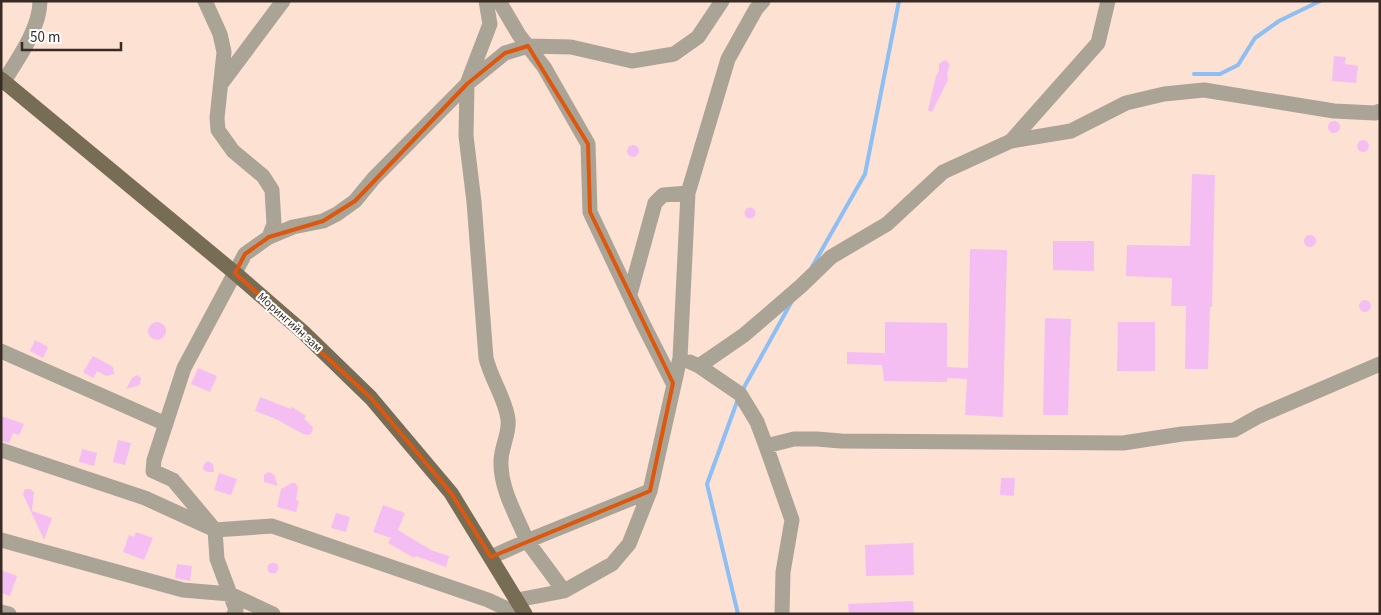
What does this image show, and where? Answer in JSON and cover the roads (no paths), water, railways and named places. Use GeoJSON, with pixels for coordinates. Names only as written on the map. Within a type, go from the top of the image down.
{"type":"FeatureCollection","features":[{"type":"Feature","properties":{"kind":"main road","name":"Морингийн зам"},"geometry":{"type":"LineString","coordinates":[[3,80],[235,273],[303,332],[372,398],[451,493],[491,557],[517,607],[525,614]]}},
{"type":"Feature","properties":{"kind":"street"},"geometry":{"type":"LineString","coordinates":[[3,80],[29,40],[40,8],[40,1]]}},
{"type":"Feature","properties":{"kind":"street"},"geometry":{"type":"LineString","coordinates":[[204,1],[220,34],[224,52],[217,118],[218,130],[233,151],[263,176],[272,190],[274,224],[269,237]]}},
{"type":"Feature","properties":{"kind":"street"},"geometry":{"type":"LineString","coordinates":[[220,84],[283,1]]}},
{"type":"Feature","properties":{"kind":"street"},"geometry":{"type":"LineString","coordinates":[[486,1],[490,24],[467,84],[466,136],[474,202],[486,358],[489,371],[505,408],[508,422],[501,461],[504,486],[528,541],[564,590]]}},
{"type":"Feature","properties":{"kind":"street"},"geometry":{"type":"LineString","coordinates":[[499,1],[519,35],[544,67],[588,144],[590,212],[673,383]]}},
{"type":"Feature","properties":{"kind":"street"},"geometry":{"type":"LineString","coordinates":[[234,614],[236,610],[217,559],[214,530],[173,480],[153,471],[154,460],[184,368],[245,254],[269,237],[293,227],[323,221],[355,201],[387,164],[467,84],[505,53],[528,46],[571,47],[632,61],[674,54],[698,37],[722,1]]}},
{"type":"Feature","properties":{"kind":"street"},"geometry":{"type":"LineString","coordinates":[[1,450],[145,498],[214,530],[272,526],[488,600],[517,607],[564,590],[612,564],[629,544],[650,492],[680,358],[688,193],[728,59],[756,9],[764,1]]}},
{"type":"Feature","properties":{"kind":"street"},"geometry":{"type":"LineString","coordinates":[[1011,141],[1098,43],[1108,1]]}},
{"type":"Feature","properties":{"kind":"street"},"geometry":{"type":"LineString","coordinates":[[699,366],[744,336],[831,257],[887,224],[943,172],[1011,141],[1071,131],[1126,103],[1164,94],[1204,90],[1334,111],[1375,113],[1380,111]]}},
{"type":"Feature","properties":{"kind":"street"},"geometry":{"type":"LineString","coordinates":[[630,294],[655,203],[663,195],[688,193]]}},
{"type":"Feature","properties":{"kind":"street"},"geometry":{"type":"LineString","coordinates":[[1,351],[166,424]]}},
{"type":"Feature","properties":{"kind":"street"},"geometry":{"type":"LineString","coordinates":[[680,358],[699,366],[740,394],[757,422],[792,520],[783,572],[782,614]]}},
{"type":"Feature","properties":{"kind":"street"},"geometry":{"type":"LineString","coordinates":[[766,446],[794,439],[1123,443],[1182,434],[1234,430],[1259,416],[1380,364]]}},
{"type":"Feature","properties":{"kind":"street"},"geometry":{"type":"LineString","coordinates":[[491,557],[650,492]]}},
{"type":"Feature","properties":{"kind":"street"},"geometry":{"type":"LineString","coordinates":[[1,540],[183,590],[230,594],[273,614]]}},
{"type":"Feature","properties":{"kind":"street"},"geometry":{"type":"LineString","coordinates":[[1,612],[9,614]]}},
{"type":"Feature","properties":{"kind":"waterway"},"geometry":{"type":"LineString","coordinates":[[812,267],[865,174],[899,1]]}},
{"type":"Feature","properties":{"kind":"waterway"},"geometry":{"type":"LineString","coordinates":[[1194,74],[1220,74],[1238,65],[1255,38],[1279,21],[1320,1]]}},
{"type":"Feature","properties":{"kind":"waterway"},"geometry":{"type":"LineString","coordinates":[[742,391],[792,301]]}},
{"type":"Feature","properties":{"kind":"waterway"},"geometry":{"type":"LineString","coordinates":[[738,399],[707,484],[738,614]]}}]}
